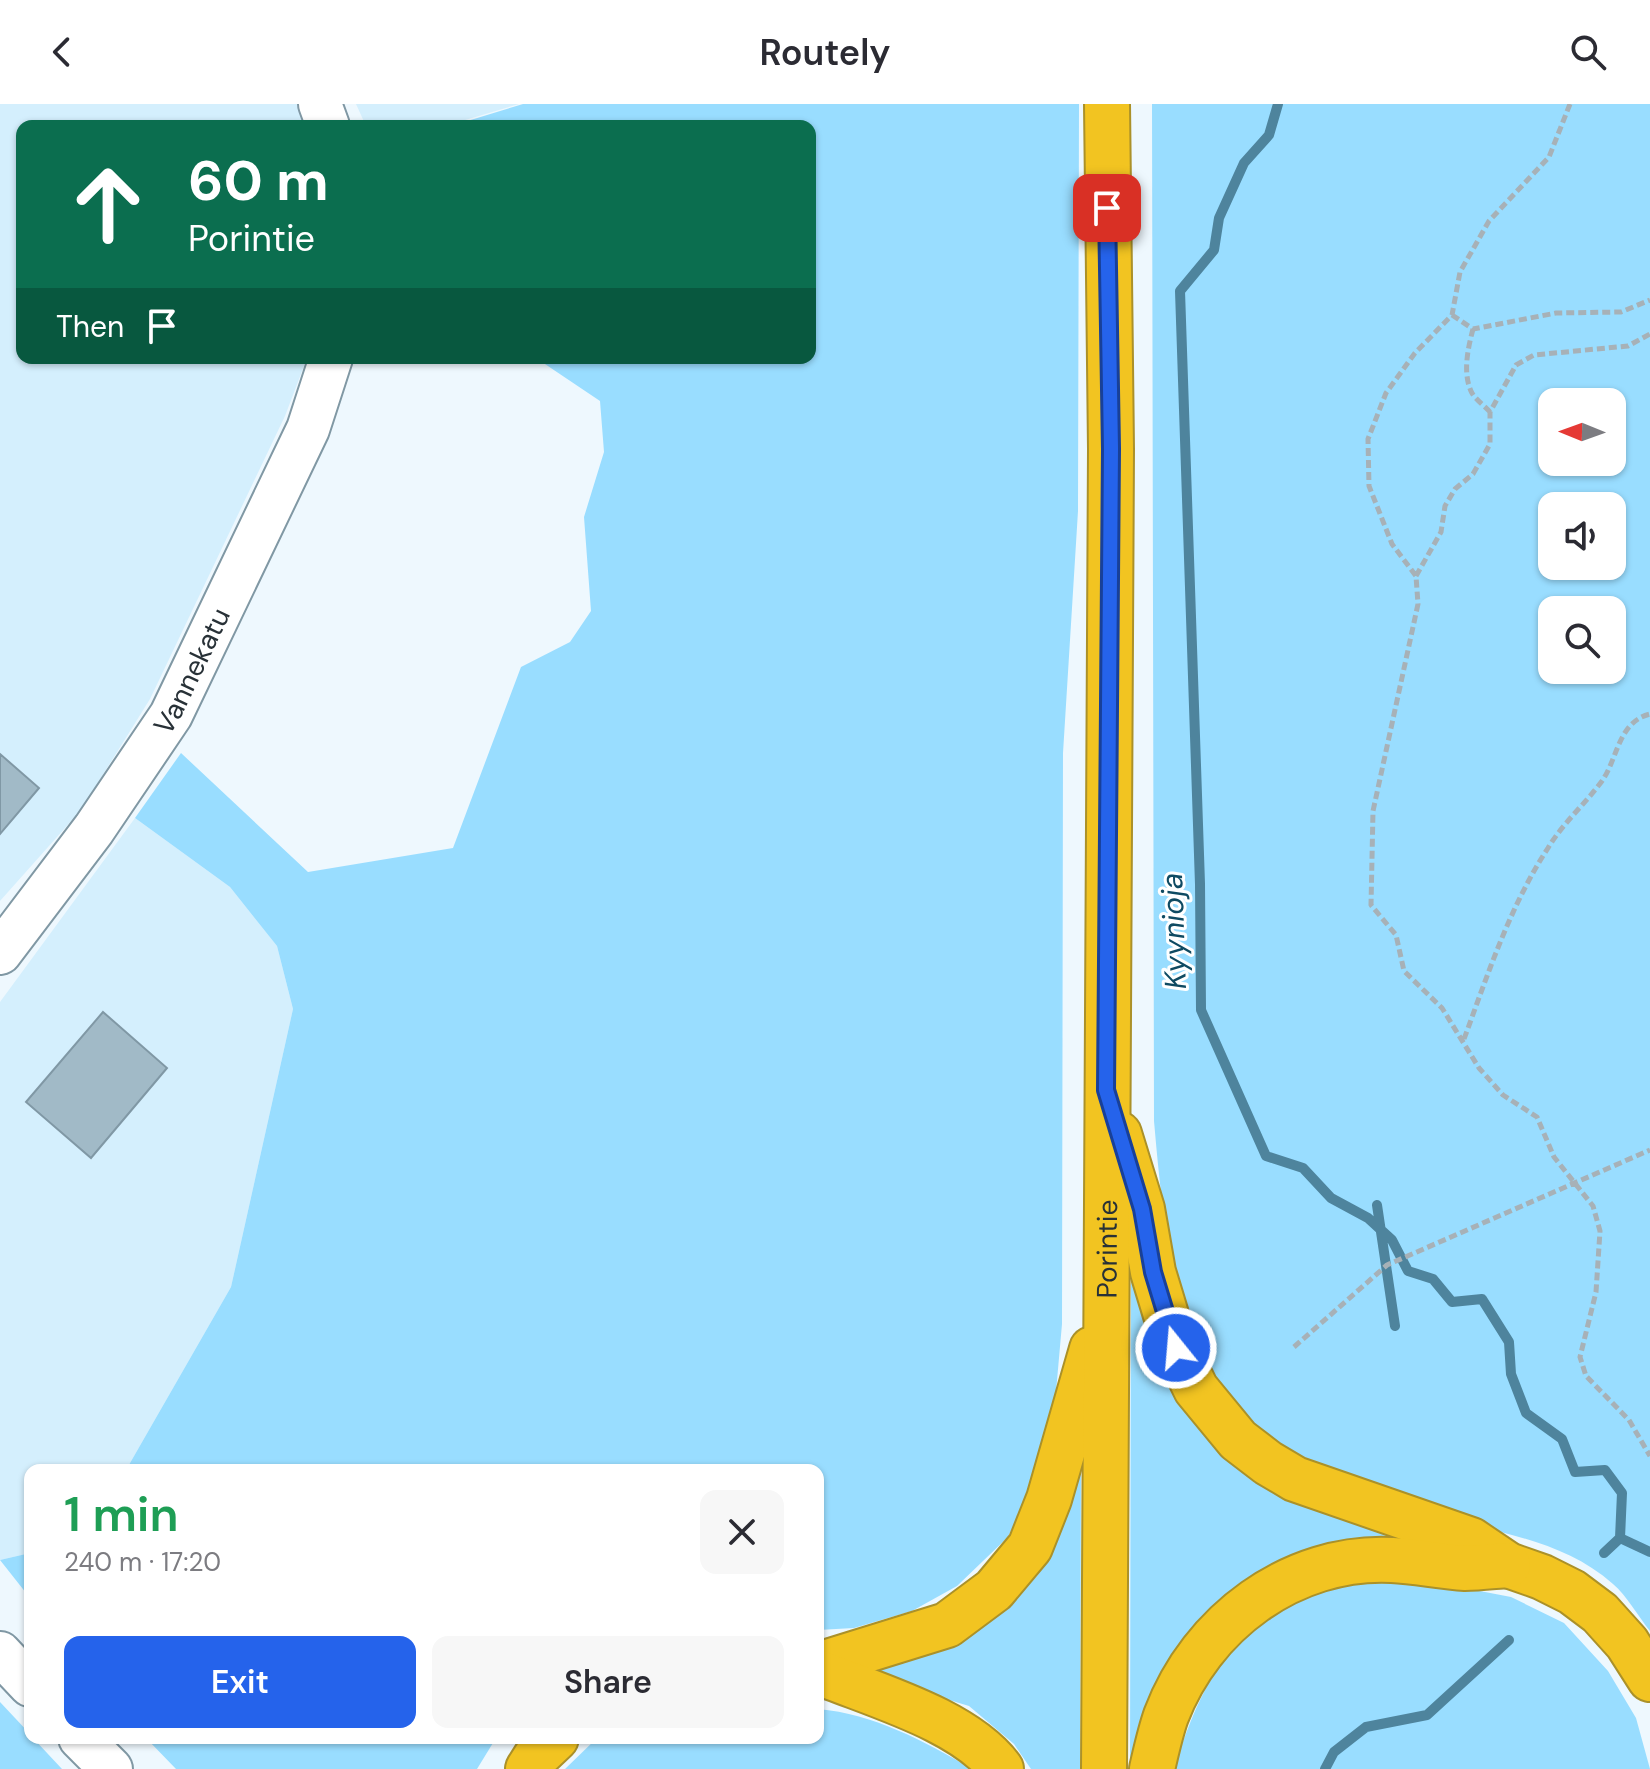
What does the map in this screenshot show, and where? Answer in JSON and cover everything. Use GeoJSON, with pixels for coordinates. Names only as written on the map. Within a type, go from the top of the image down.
{"type":"FeatureCollection","features":[{"type":"Feature","properties":{"kind":"highway","name":"Porintie"},"geometry":{"type":"LineString","coordinates":[[1104,1769],[1111,464],[1107,104]]}},
{"type":"Feature","properties":{"kind":"highway"},"geometry":{"type":"LineString","coordinates":[[1106,1090],[1142,1209],[1153,1272],[1176,1348],[1196,1389],[1238,1440],[1295,1479],[1471,1540],[1508,1565],[1552,1582],[1600,1613],[1627,1643],[1650,1679]]}},
{"type":"Feature","properties":{"kind":"highway"},"geometry":{"type":"LineString","coordinates":[[824,1663],[947,1625],[994,1590],[1030,1547],[1049,1499],[1106,1304]]}},
{"type":"Feature","properties":{"kind":"highway"},"geometry":{"type":"LineString","coordinates":[[1152,1769],[1166,1715],[1187,1673],[1216,1634],[1248,1603],[1287,1581],[1325,1567],[1391,1559],[1467,1568],[1508,1565]]}},
{"type":"Feature","properties":{"kind":"highway"},"geometry":{"type":"LineString","coordinates":[[824,1674],[942,1722],[992,1757],[1001,1769]]}},
{"type":"Feature","properties":{"kind":"highway"},"geometry":{"type":"LineString","coordinates":[[528,1769],[550,1744]]}},
{"type":"Feature","properties":{"kind":"street","name":"Vannekatu"},"geometry":{"type":"LineString","coordinates":[[0,953],[94,829],[171,715],[308,429],[329,364]]}},
{"type":"Feature","properties":{"kind":"street"},"geometry":{"type":"LineString","coordinates":[[0,1653],[24,1679]]}},
{"type":"Feature","properties":{"kind":"street"},"geometry":{"type":"LineString","coordinates":[[86,1744],[111,1769]]}},
{"type":"Feature","properties":{"kind":"path"},"geometry":{"type":"LineString","coordinates":[[1570,104],[1549,157],[1489,221],[1460,272],[1452,315],[1415,353],[1386,393],[1368,439],[1369,486],[1392,544],[1416,576],[1418,604],[1373,811],[1371,905],[1396,935],[1404,971],[1442,1008],[1479,1068],[1503,1095],[1537,1117],[1554,1157],[1593,1206],[1600,1231],[1596,1292],[1580,1357],[1586,1376],[1629,1420],[1650,1456]]}},
{"type":"Feature","properties":{"kind":"path"},"geometry":{"type":"LineString","coordinates":[[1452,315],[1473,329],[1556,313],[1621,312],[1650,300]]}},
{"type":"Feature","properties":{"kind":"path"},"geometry":{"type":"LineString","coordinates":[[1473,329],[1467,373],[1472,393],[1490,412]]}},
{"type":"Feature","properties":{"kind":"path"},"geometry":{"type":"LineString","coordinates":[[1416,576],[1441,532],[1445,506],[1455,489],[1473,474],[1490,444],[1490,412],[1516,365],[1534,355],[1628,346],[1650,334]]}},
{"type":"Feature","properties":{"kind":"path"},"geometry":{"type":"LineString","coordinates":[[1463,1040],[1518,901],[1548,846],[1603,778],[1620,738],[1642,716],[1650,714]]}},
{"type":"Feature","properties":{"kind":"path"},"geometry":{"type":"LineString","coordinates":[[1294,1347],[1387,1265],[1650,1150]]}},
{"type":"Feature","properties":{"kind":"shaded area"},"geometry":{"type":"Polygon","coordinates":[[[0,104],[298,104],[305,120],[16,120],[16,364],[305,364],[285,416],[150,699],[81,810],[0,901],[0,104]]]}},
{"type":"Feature","properties":{"kind":"shaded area"},"geometry":{"type":"Polygon","coordinates":[[[356,104],[519,104],[465,120],[363,120],[356,104]]]}},
{"type":"Feature","properties":{"kind":"shaded area"},"geometry":{"type":"Polygon","coordinates":[[[523,104],[1079,104],[1078,511],[1063,753],[1062,1324],[1055,1403],[1034,1484],[1008,1537],[957,1586],[912,1611],[854,1628],[824,1630],[824,1464],[129,1464],[231,1287],[293,1009],[277,946],[230,887],[135,818],[181,753],[308,872],[453,848],[521,667],[570,642],[591,611],[584,517],[604,452],[600,401],[545,364],[816,364],[816,120],[471,120],[523,104]]]}},
{"type":"Feature","properties":{"kind":"shaded area"},"geometry":{"type":"Polygon","coordinates":[[[1152,104],[1650,104],[1650,1631],[1618,1589],[1573,1557],[1530,1540],[1440,1516],[1364,1488],[1287,1450],[1246,1421],[1222,1394],[1202,1360],[1187,1322],[1176,1281],[1162,1197],[1154,1121],[1152,104]]]}},
{"type":"Feature","properties":{"kind":"shaded area"},"geometry":{"type":"Polygon","coordinates":[[[135,818],[230,887],[277,946],[293,1009],[231,1287],[129,1464],[24,1464],[24,1554],[0,1560],[0,1002],[135,818]]]}},
{"type":"Feature","properties":{"kind":"shaded area"},"geometry":{"type":"Polygon","coordinates":[[[1131,1242],[1173,1384],[1210,1441],[1262,1481],[1473,1555],[1339,1547],[1267,1567],[1214,1606],[1137,1769],[1130,1769],[1131,1242]]]}},
{"type":"Feature","properties":{"kind":"shaded area"},"geometry":{"type":"Polygon","coordinates":[[[1081,1466],[1080,1769],[1031,1769],[1014,1744],[969,1706],[851,1670],[941,1651],[994,1618],[1037,1576],[1056,1538],[1081,1466]]]}},
{"type":"Feature","properties":{"kind":"shaded area"},"geometry":{"type":"Polygon","coordinates":[[[24,1554],[24,1590],[0,1560],[24,1554]]]}},
{"type":"Feature","properties":{"kind":"shaded area"},"geometry":{"type":"Polygon","coordinates":[[[1398,1580],[1511,1597],[1564,1623],[1608,1671],[1636,1718],[1650,1769],[1174,1769],[1185,1736],[1212,1678],[1249,1631],[1273,1613],[1302,1598],[1336,1586],[1398,1580]]]}},
{"type":"Feature","properties":{"kind":"shaded area"},"geometry":{"type":"Polygon","coordinates":[[[0,1702],[24,1728],[24,1744],[39,1744],[62,1769],[0,1769],[0,1702]]]}},
{"type":"Feature","properties":{"kind":"shaded area"},"geometry":{"type":"Polygon","coordinates":[[[824,1710],[879,1723],[917,1739],[972,1769],[565,1769],[591,1744],[824,1744],[824,1710]]]}},
{"type":"Feature","properties":{"kind":"shaded area"},"geometry":{"type":"Polygon","coordinates":[[[152,1744],[492,1744],[477,1769],[176,1769],[152,1744]]]}},
{"type":"Feature","properties":{"kind":"building"},"geometry":{"type":"Polygon","coordinates":[[[0,754],[39,788],[0,834],[0,754]]]}},
{"type":"Feature","properties":{"kind":"building"},"geometry":{"type":"Polygon","coordinates":[[[103,1012],[167,1068],[91,1158],[26,1102],[103,1012]]]}},
{"type":"Feature","properties":{"kind":"waterway","name":"Kyynioja"},"geometry":{"type":"LineString","coordinates":[[1278,104],[1269,135],[1244,163],[1219,218],[1214,250],[1180,291],[1200,884],[1201,1010],[1266,1156],[1303,1168],[1331,1198],[1368,1218],[1392,1240],[1408,1271],[1433,1279],[1452,1302],[1482,1299],[1509,1342],[1511,1374],[1526,1413],[1562,1439],[1575,1472],[1605,1470],[1622,1493],[1620,1538],[1650,1552]]}},
{"type":"Feature","properties":{"kind":"waterway"},"geometry":{"type":"LineString","coordinates":[[1377,1205],[1395,1326]]}},
{"type":"Feature","properties":{"kind":"waterway"},"geometry":{"type":"LineString","coordinates":[[1604,1553],[1620,1538]]}},
{"type":"Feature","properties":{"kind":"waterway"},"geometry":{"type":"LineString","coordinates":[[1325,1769],[1334,1752],[1366,1727],[1427,1715],[1509,1640]]}},
{"type":"Feature","properties":{"kind":"route"},"geometry":{"type":"LineString","coordinates":[[1107,208],[1111,449],[1106,1090],[1142,1209],[1153,1272],[1176,1348]]}}]}
